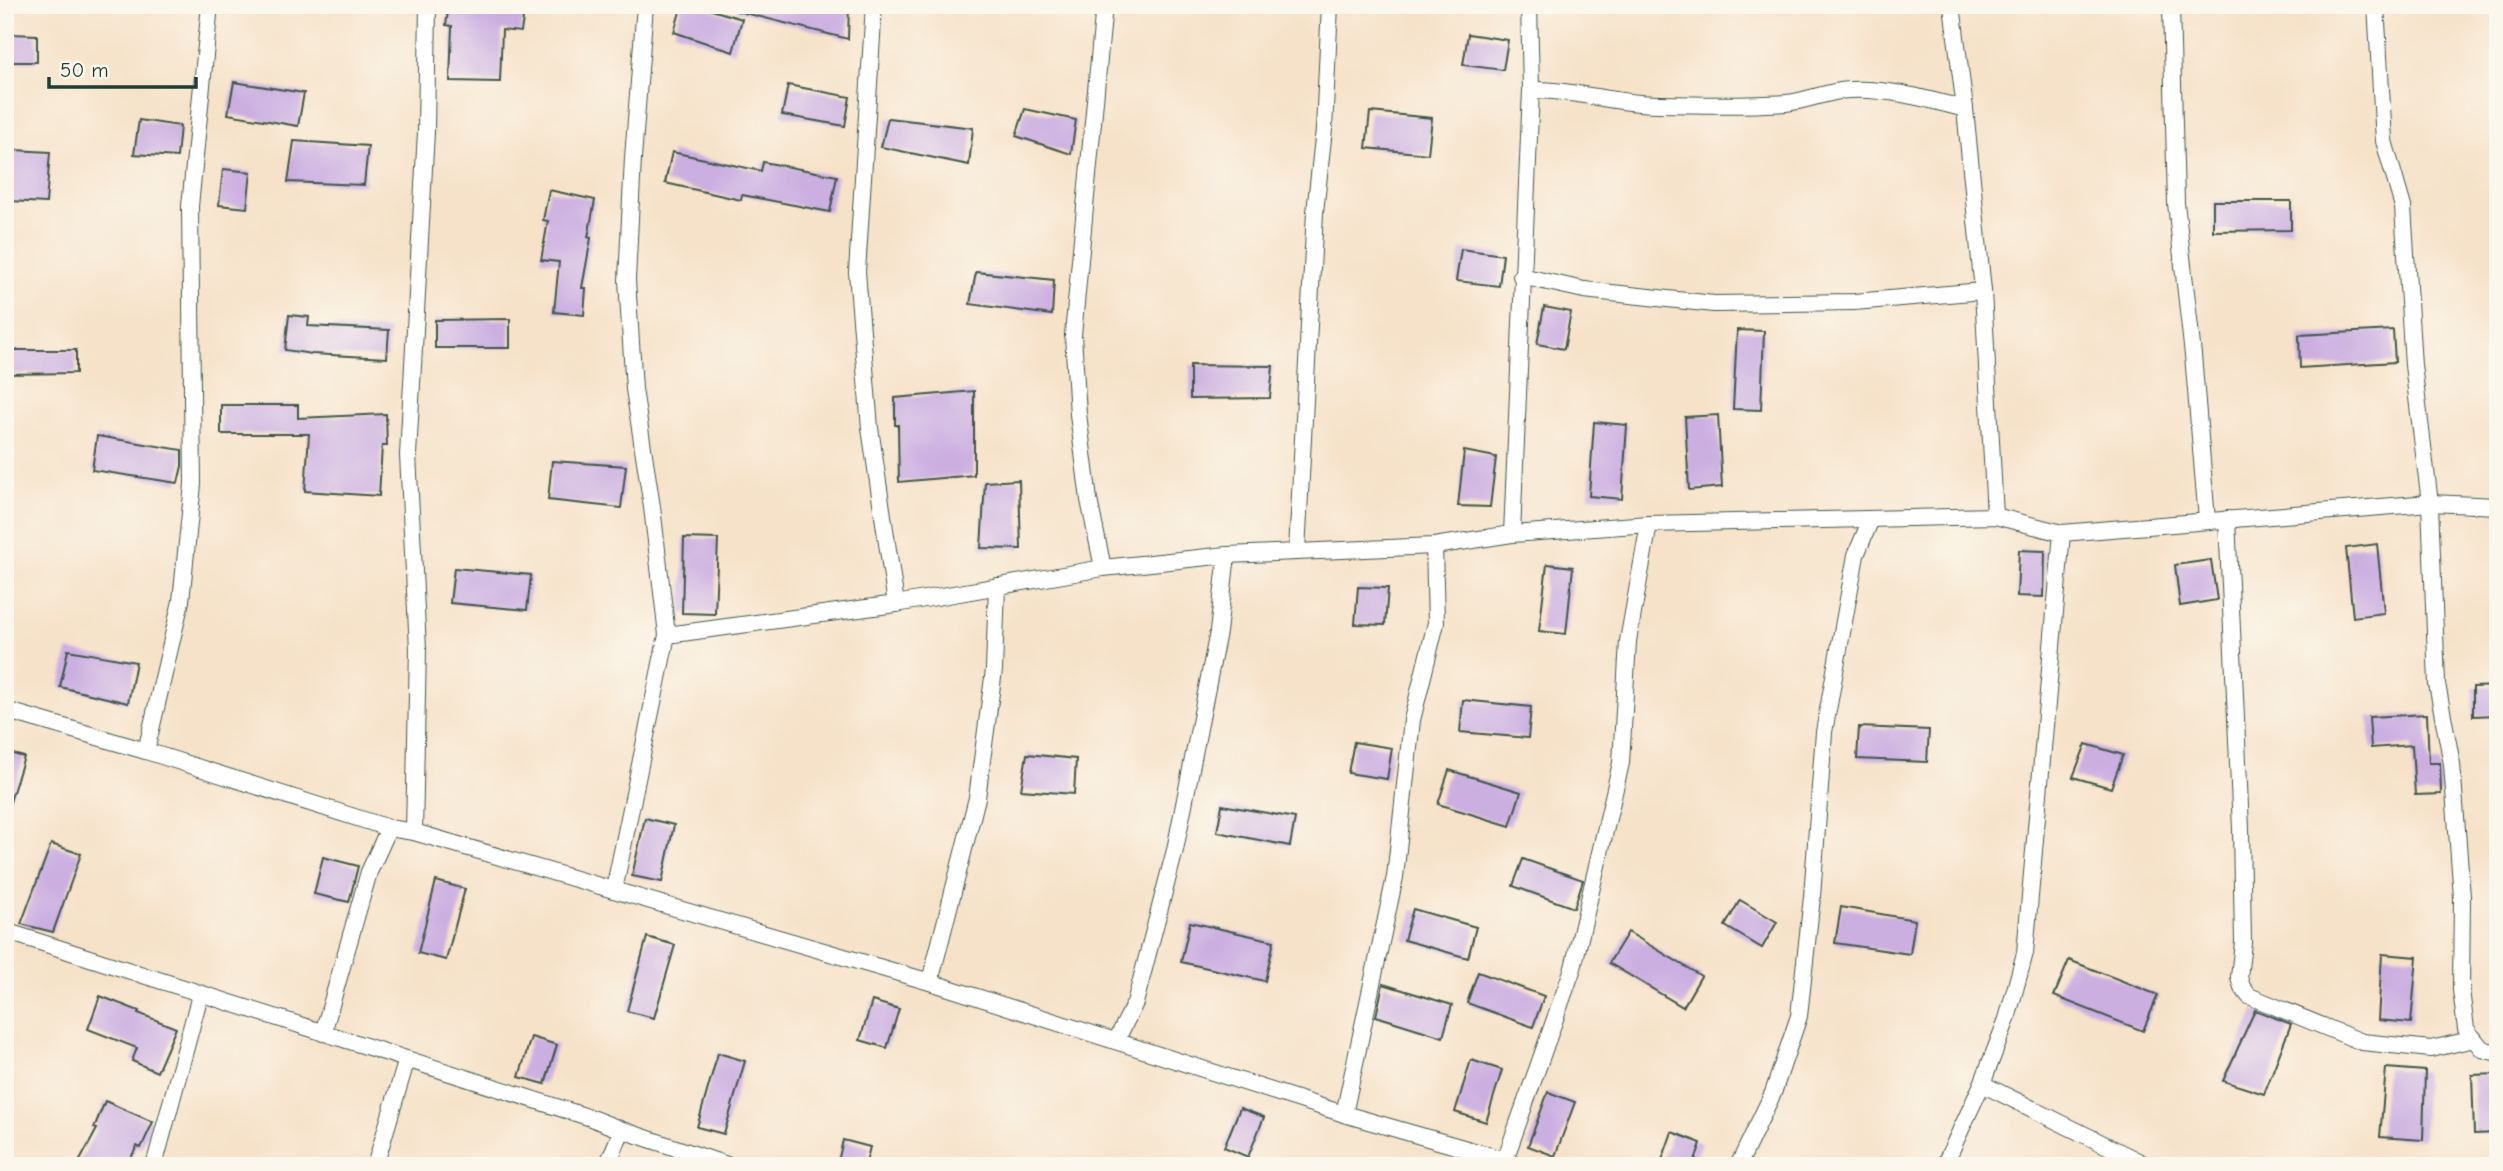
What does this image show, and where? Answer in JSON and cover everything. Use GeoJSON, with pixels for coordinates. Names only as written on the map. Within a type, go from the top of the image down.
{"type":"FeatureCollection","features":[{"type":"Feature","properties":{"kind":"street"},"geometry":{"type":"LineString","coordinates":[[146,751],[181,601],[193,484],[190,206],[210,5]]}},
{"type":"Feature","properties":{"kind":"street"},"geometry":{"type":"LineString","coordinates":[[414,832],[418,649],[408,455],[426,132],[428,5]]}},
{"type":"Feature","properties":{"kind":"street"},"geometry":{"type":"LineString","coordinates":[[614,890],[667,635],[652,507],[634,389],[627,280],[645,5]]}},
{"type":"Feature","properties":{"kind":"street"},"geometry":{"type":"LineString","coordinates":[[874,5],[857,272],[870,428],[896,604]]}},
{"type":"Feature","properties":{"kind":"street"},"geometry":{"type":"LineString","coordinates":[[1103,568],[1080,426],[1073,335],[1104,5]]}},
{"type":"Feature","properties":{"kind":"street"},"geometry":{"type":"LineString","coordinates":[[1297,551],[1315,212],[1324,129],[1330,5]]}},
{"type":"Feature","properties":{"kind":"street"},"geometry":{"type":"LineString","coordinates":[[1512,534],[1531,90],[1529,5]]}},
{"type":"Feature","properties":{"kind":"street"},"geometry":{"type":"LineString","coordinates":[[1952,5],[1983,291],[1995,516]]}},
{"type":"Feature","properties":{"kind":"street"},"geometry":{"type":"LineString","coordinates":[[2171,5],[2176,203],[2193,355],[2207,520]]}},
{"type":"Feature","properties":{"kind":"street"},"geometry":{"type":"LineString","coordinates":[[2376,5],[2384,141],[2403,207],[2413,365],[2430,503],[2437,684],[2452,764],[2462,897],[2461,990],[2466,1029],[2482,1049],[2498,1053]]}},
{"type":"Feature","properties":{"kind":"street"},"geometry":{"type":"LineString","coordinates":[[1531,90],[1556,90],[1653,104],[1790,103],[1849,90],[1902,93],[1965,109]]}},
{"type":"Feature","properties":{"kind":"street"},"geometry":{"type":"LineString","coordinates":[[1521,276],[1584,290],[1714,304],[1854,302],[1983,291]]}},
{"type":"Feature","properties":{"kind":"street"},"geometry":{"type":"LineString","coordinates":[[667,635],[896,604],[1103,568],[1227,555],[1434,546],[1512,534],[1649,524],[1995,516],[2062,533],[2430,503],[2498,506]]}},
{"type":"Feature","properties":{"kind":"street"},"geometry":{"type":"LineString","coordinates":[[1738,1166],[1773,1093],[1799,1016],[1812,897],[1824,732],[1856,555],[1871,519]]}},
{"type":"Feature","properties":{"kind":"street"},"geometry":{"type":"LineString","coordinates":[[2227,519],[2241,829],[2243,942],[2239,977],[2242,987],[2249,996],[2362,1042],[2431,1049],[2474,1039]]}},
{"type":"Feature","properties":{"kind":"street"},"geometry":{"type":"LineString","coordinates":[[5,710],[146,751],[389,828],[414,832],[930,982],[1344,1114],[1512,1163],[1573,968],[1620,763],[1628,641],[1649,524]]}},
{"type":"Feature","properties":{"kind":"street"},"geometry":{"type":"LineString","coordinates":[[1944,1166],[1982,1084],[2007,1018],[2025,953],[2062,533]]}},
{"type":"Feature","properties":{"kind":"street"},"geometry":{"type":"LineString","coordinates":[[1344,1114],[1395,877],[1412,720],[1436,623],[1434,546]]}},
{"type":"Feature","properties":{"kind":"street"},"geometry":{"type":"LineString","coordinates":[[1116,1041],[1135,1003],[1175,850],[1217,632],[1227,555]]}},
{"type":"Feature","properties":{"kind":"street"},"geometry":{"type":"LineString","coordinates":[[930,982],[977,798],[994,670],[997,586]]}},
{"type":"Feature","properties":{"kind":"street"},"geometry":{"type":"LineString","coordinates":[[323,1033],[369,872],[389,828]]}},
{"type":"Feature","properties":{"kind":"street"},"geometry":{"type":"LineString","coordinates":[[5,931],[590,1118],[730,1166]]}},
{"type":"Feature","properties":{"kind":"street"},"geometry":{"type":"LineString","coordinates":[[154,1166],[200,995]]}},
{"type":"Feature","properties":{"kind":"street"},"geometry":{"type":"LineString","coordinates":[[375,1166],[407,1059]]}},
{"type":"Feature","properties":{"kind":"street"},"geometry":{"type":"LineString","coordinates":[[1982,1084],[2148,1166]]}},
{"type":"Feature","properties":{"kind":"street"},"geometry":{"type":"LineString","coordinates":[[607,1166],[622,1130]]}},
{"type":"Feature","properties":{"kind":"building"},"geometry":{"type":"Polygon","coordinates":[[[449,5],[525,5],[521,32],[502,30],[500,82],[450,81],[452,26],[446,25],[449,5]]]}},
{"type":"Feature","properties":{"kind":"building"},"geometry":{"type":"Polygon","coordinates":[[[682,5],[695,5],[742,19],[733,52],[674,32],[682,5]]]}},
{"type":"Feature","properties":{"kind":"building"},"geometry":{"type":"Polygon","coordinates":[[[738,5],[849,5],[848,39],[737,11],[738,5]]]}},
{"type":"Feature","properties":{"kind":"building"},"geometry":{"type":"Polygon","coordinates":[[[11,34],[37,35],[37,62],[11,62],[11,34]]]}},
{"type":"Feature","properties":{"kind":"building"},"geometry":{"type":"Polygon","coordinates":[[[1468,34],[1508,40],[1503,70],[1463,65],[1468,34]]]}},
{"type":"Feature","properties":{"kind":"building"},"geometry":{"type":"Polygon","coordinates":[[[234,82],[304,93],[298,126],[228,114],[234,82]]]}},
{"type":"Feature","properties":{"kind":"building"},"geometry":{"type":"Polygon","coordinates":[[[788,85],[850,97],[845,126],[782,115],[788,85]]]}},
{"type":"Feature","properties":{"kind":"building"},"geometry":{"type":"Polygon","coordinates":[[[1025,109],[1076,120],[1071,154],[1016,136],[1025,109]]]}},
{"type":"Feature","properties":{"kind":"building"},"geometry":{"type":"Polygon","coordinates":[[[1370,112],[1432,118],[1428,154],[1366,148],[1370,112]]]}},
{"type":"Feature","properties":{"kind":"building"},"geometry":{"type":"Polygon","coordinates":[[[888,118],[973,128],[969,165],[881,147],[888,118]]]}},
{"type":"Feature","properties":{"kind":"building"},"geometry":{"type":"Polygon","coordinates":[[[139,120],[180,126],[177,157],[134,154],[139,120]]]}},
{"type":"Feature","properties":{"kind":"building"},"geometry":{"type":"Polygon","coordinates":[[[294,141],[368,146],[364,185],[288,182],[294,141]]]}},
{"type":"Feature","properties":{"kind":"building"},"geometry":{"type":"Polygon","coordinates":[[[14,150],[50,152],[46,203],[10,201],[14,150]]]}},
{"type":"Feature","properties":{"kind":"building"},"geometry":{"type":"Polygon","coordinates":[[[672,152],[761,171],[763,162],[837,176],[830,212],[742,195],[741,200],[665,183],[672,152]]]}},
{"type":"Feature","properties":{"kind":"building"},"geometry":{"type":"Polygon","coordinates":[[[223,169],[251,172],[247,208],[219,205],[223,169]]]}},
{"type":"Feature","properties":{"kind":"building"},"geometry":{"type":"Polygon","coordinates":[[[549,190],[595,200],[582,288],[586,288],[584,315],[554,312],[559,262],[541,260],[548,221],[543,220],[549,190]]]}},
{"type":"Feature","properties":{"kind":"building"},"geometry":{"type":"Polygon","coordinates":[[[2213,201],[2291,201],[2291,230],[2213,231],[2213,201]]]}},
{"type":"Feature","properties":{"kind":"building"},"geometry":{"type":"Polygon","coordinates":[[[1461,249],[1503,255],[1499,286],[1456,281],[1461,249]]]}},
{"type":"Feature","properties":{"kind":"building"},"geometry":{"type":"Polygon","coordinates":[[[976,272],[1054,280],[1052,315],[970,304],[976,272]]]}},
{"type":"Feature","properties":{"kind":"building"},"geometry":{"type":"Polygon","coordinates":[[[1544,307],[1571,312],[1564,349],[1537,344],[1544,307]]]}},
{"type":"Feature","properties":{"kind":"building"},"geometry":{"type":"Polygon","coordinates":[[[289,315],[309,317],[308,326],[389,330],[387,358],[285,350],[289,315]]]}},
{"type":"Feature","properties":{"kind":"building"},"geometry":{"type":"Polygon","coordinates":[[[510,319],[510,348],[435,348],[435,320],[510,319]]]}},
{"type":"Feature","properties":{"kind":"building"},"geometry":{"type":"Polygon","coordinates":[[[1737,330],[1764,331],[1761,410],[1733,409],[1737,330]]]}},
{"type":"Feature","properties":{"kind":"building"},"geometry":{"type":"Polygon","coordinates":[[[2393,330],[2395,362],[2300,368],[2299,335],[2393,330]]]}},
{"type":"Feature","properties":{"kind":"building"},"geometry":{"type":"Polygon","coordinates":[[[5,350],[76,350],[76,373],[5,374],[5,350]]]}},
{"type":"Feature","properties":{"kind":"building"},"geometry":{"type":"Polygon","coordinates":[[[1190,365],[1273,366],[1270,398],[1190,399],[1190,365]]]}},
{"type":"Feature","properties":{"kind":"building"},"geometry":{"type":"Polygon","coordinates":[[[974,391],[974,475],[899,482],[895,398],[974,391]]]}},
{"type":"Feature","properties":{"kind":"building"},"geometry":{"type":"Polygon","coordinates":[[[221,405],[298,405],[298,418],[386,414],[387,446],[382,446],[379,496],[305,491],[309,434],[221,434],[221,405]]]}},
{"type":"Feature","properties":{"kind":"building"},"geometry":{"type":"Polygon","coordinates":[[[1718,415],[1722,487],[1689,490],[1685,417],[1718,415]]]}},
{"type":"Feature","properties":{"kind":"building"},"geometry":{"type":"Polygon","coordinates":[[[1594,422],[1627,425],[1622,499],[1589,496],[1594,422]]]}},
{"type":"Feature","properties":{"kind":"building"},"geometry":{"type":"Polygon","coordinates":[[[97,436],[182,450],[178,483],[92,470],[97,436]]]}},
{"type":"Feature","properties":{"kind":"building"},"geometry":{"type":"Polygon","coordinates":[[[1464,451],[1496,457],[1490,507],[1458,506],[1464,451]]]}},
{"type":"Feature","properties":{"kind":"building"},"geometry":{"type":"Polygon","coordinates":[[[552,461],[626,466],[621,508],[548,500],[552,461]]]}},
{"type":"Feature","properties":{"kind":"building"},"geometry":{"type":"Polygon","coordinates":[[[1019,480],[1021,549],[981,548],[985,482],[1019,480]]]}},
{"type":"Feature","properties":{"kind":"building"},"geometry":{"type":"Polygon","coordinates":[[[684,538],[718,539],[715,614],[682,613],[684,538]]]}},
{"type":"Feature","properties":{"kind":"building"},"geometry":{"type":"Polygon","coordinates":[[[2377,544],[2384,613],[2353,617],[2346,548],[2377,544]]]}},
{"type":"Feature","properties":{"kind":"building"},"geometry":{"type":"Polygon","coordinates":[[[2019,550],[2045,551],[2044,597],[2017,596],[2019,550]]]}},
{"type":"Feature","properties":{"kind":"building"},"geometry":{"type":"Polygon","coordinates":[[[2211,560],[2217,600],[2180,606],[2175,565],[2211,560]]]}},
{"type":"Feature","properties":{"kind":"building"},"geometry":{"type":"Polygon","coordinates":[[[1547,564],[1573,567],[1566,634],[1539,631],[1547,564]]]}},
{"type":"Feature","properties":{"kind":"building"},"geometry":{"type":"Polygon","coordinates":[[[454,568],[531,575],[527,610],[450,603],[454,568]]]}},
{"type":"Feature","properties":{"kind":"building"},"geometry":{"type":"Polygon","coordinates":[[[1358,587],[1388,588],[1385,625],[1355,624],[1358,587]]]}},
{"type":"Feature","properties":{"kind":"building"},"geometry":{"type":"Polygon","coordinates":[[[68,650],[136,662],[128,703],[60,687],[68,650]]]}},
{"type":"Feature","properties":{"kind":"building"},"geometry":{"type":"Polygon","coordinates":[[[2498,686],[2498,715],[2473,716],[2473,687],[2498,686]]]}},
{"type":"Feature","properties":{"kind":"building"},"geometry":{"type":"Polygon","coordinates":[[[1463,700],[1531,707],[1528,738],[1460,732],[1463,700]]]}},
{"type":"Feature","properties":{"kind":"building"},"geometry":{"type":"Polygon","coordinates":[[[2427,714],[2429,763],[2440,763],[2441,794],[2415,795],[2412,745],[2371,748],[2369,717],[2427,714]]]}},
{"type":"Feature","properties":{"kind":"building"},"geometry":{"type":"Polygon","coordinates":[[[1859,727],[1929,730],[1927,762],[1857,759],[1859,727]]]}},
{"type":"Feature","properties":{"kind":"building"},"geometry":{"type":"Polygon","coordinates":[[[1354,742],[1392,748],[1387,779],[1348,773],[1354,742]]]}},
{"type":"Feature","properties":{"kind":"building"},"geometry":{"type":"Polygon","coordinates":[[[2086,744],[2123,755],[2111,788],[2073,777],[2086,744]]]}},
{"type":"Feature","properties":{"kind":"building"},"geometry":{"type":"Polygon","coordinates":[[[5,752],[24,757],[9,805],[5,805],[5,752]]]}},
{"type":"Feature","properties":{"kind":"building"},"geometry":{"type":"Polygon","coordinates":[[[1027,754],[1076,759],[1074,794],[1021,790],[1027,754]]]}},
{"type":"Feature","properties":{"kind":"building"},"geometry":{"type":"Polygon","coordinates":[[[1449,770],[1521,792],[1510,826],[1438,804],[1449,770]]]}},
{"type":"Feature","properties":{"kind":"building"},"geometry":{"type":"Polygon","coordinates":[[[1222,805],[1295,818],[1290,846],[1217,832],[1222,805]]]}},
{"type":"Feature","properties":{"kind":"building"},"geometry":{"type":"Polygon","coordinates":[[[645,818],[674,825],[662,882],[632,876],[645,818]]]}},
{"type":"Feature","properties":{"kind":"building"},"geometry":{"type":"Polygon","coordinates":[[[51,844],[81,854],[53,932],[21,924],[51,844]]]}},
{"type":"Feature","properties":{"kind":"building"},"geometry":{"type":"Polygon","coordinates":[[[323,857],[358,866],[349,902],[314,894],[323,857]]]}},
{"type":"Feature","properties":{"kind":"building"},"geometry":{"type":"Polygon","coordinates":[[[1523,859],[1583,880],[1574,908],[1513,886],[1523,859]]]}},
{"type":"Feature","properties":{"kind":"building"},"geometry":{"type":"Polygon","coordinates":[[[436,881],[465,889],[446,960],[418,953],[436,881]]]}},
{"type":"Feature","properties":{"kind":"building"},"geometry":{"type":"Polygon","coordinates":[[[1740,900],[1777,922],[1762,948],[1725,926],[1740,900]]]}},
{"type":"Feature","properties":{"kind":"building"},"geometry":{"type":"Polygon","coordinates":[[[1841,907],[1915,920],[1910,954],[1835,943],[1841,907]]]}},
{"type":"Feature","properties":{"kind":"building"},"geometry":{"type":"Polygon","coordinates":[[[1413,909],[1476,927],[1468,958],[1404,940],[1413,909]]]}},
{"type":"Feature","properties":{"kind":"building"},"geometry":{"type":"Polygon","coordinates":[[[1190,922],[1274,941],[1265,981],[1181,962],[1190,922]]]}},
{"type":"Feature","properties":{"kind":"building"},"geometry":{"type":"Polygon","coordinates":[[[1628,932],[1701,976],[1683,1007],[1609,963],[1628,932]]]}},
{"type":"Feature","properties":{"kind":"building"},"geometry":{"type":"Polygon","coordinates":[[[647,937],[675,945],[654,1018],[627,1011],[647,937]]]}},
{"type":"Feature","properties":{"kind":"building"},"geometry":{"type":"Polygon","coordinates":[[[2382,954],[2417,957],[2411,1023],[2378,1020],[2382,954]]]}},
{"type":"Feature","properties":{"kind":"building"},"geometry":{"type":"Polygon","coordinates":[[[2069,960],[2158,995],[2143,1031],[2054,996],[2069,960]]]}},
{"type":"Feature","properties":{"kind":"building"},"geometry":{"type":"Polygon","coordinates":[[[1478,972],[1544,996],[1533,1027],[1467,1003],[1478,972]]]}},
{"type":"Feature","properties":{"kind":"building"},"geometry":{"type":"Polygon","coordinates":[[[1383,984],[1452,1005],[1443,1037],[1376,1016],[1383,984]]]}},
{"type":"Feature","properties":{"kind":"building"},"geometry":{"type":"Polygon","coordinates":[[[100,996],[176,1028],[157,1072],[132,1061],[137,1048],[88,1029],[100,996]]]}},
{"type":"Feature","properties":{"kind":"building"},"geometry":{"type":"Polygon","coordinates":[[[872,1001],[899,1009],[887,1048],[860,1040],[872,1001]]]}},
{"type":"Feature","properties":{"kind":"building"},"geometry":{"type":"Polygon","coordinates":[[[2255,1010],[2291,1024],[2264,1094],[2223,1081],[2255,1010]]]}},
{"type":"Feature","properties":{"kind":"building"},"geometry":{"type":"Polygon","coordinates":[[[531,1037],[557,1045],[545,1084],[519,1077],[531,1037]]]}},
{"type":"Feature","properties":{"kind":"building"},"geometry":{"type":"Polygon","coordinates":[[[718,1053],[745,1061],[724,1134],[697,1127],[718,1053]]]}},
{"type":"Feature","properties":{"kind":"building"},"geometry":{"type":"Polygon","coordinates":[[[1471,1060],[1502,1070],[1486,1122],[1455,1112],[1471,1060]]]}},
{"type":"Feature","properties":{"kind":"building"},"geometry":{"type":"Polygon","coordinates":[[[2386,1068],[2425,1071],[2423,1140],[2380,1137],[2386,1068]]]}},
{"type":"Feature","properties":{"kind":"building"},"geometry":{"type":"Polygon","coordinates":[[[2498,1074],[2498,1133],[2474,1134],[2472,1075],[2498,1074]]]}},
{"type":"Feature","properties":{"kind":"building"},"geometry":{"type":"Polygon","coordinates":[[[1548,1092],[1575,1102],[1555,1156],[1528,1146],[1548,1092]]]}},
{"type":"Feature","properties":{"kind":"building"},"geometry":{"type":"Polygon","coordinates":[[[105,1101],[153,1122],[141,1148],[137,1146],[127,1166],[77,1166],[97,1129],[94,1128],[105,1101]]]}},
{"type":"Feature","properties":{"kind":"building"},"geometry":{"type":"Polygon","coordinates":[[[1240,1108],[1264,1117],[1248,1157],[1224,1147],[1240,1108]]]}},
{"type":"Feature","properties":{"kind":"building"},"geometry":{"type":"Polygon","coordinates":[[[1672,1132],[1701,1143],[1693,1166],[1660,1166],[1672,1132]]]}},
{"type":"Feature","properties":{"kind":"building"},"geometry":{"type":"Polygon","coordinates":[[[843,1140],[870,1147],[865,1166],[837,1166],[843,1140]]]}}]}
